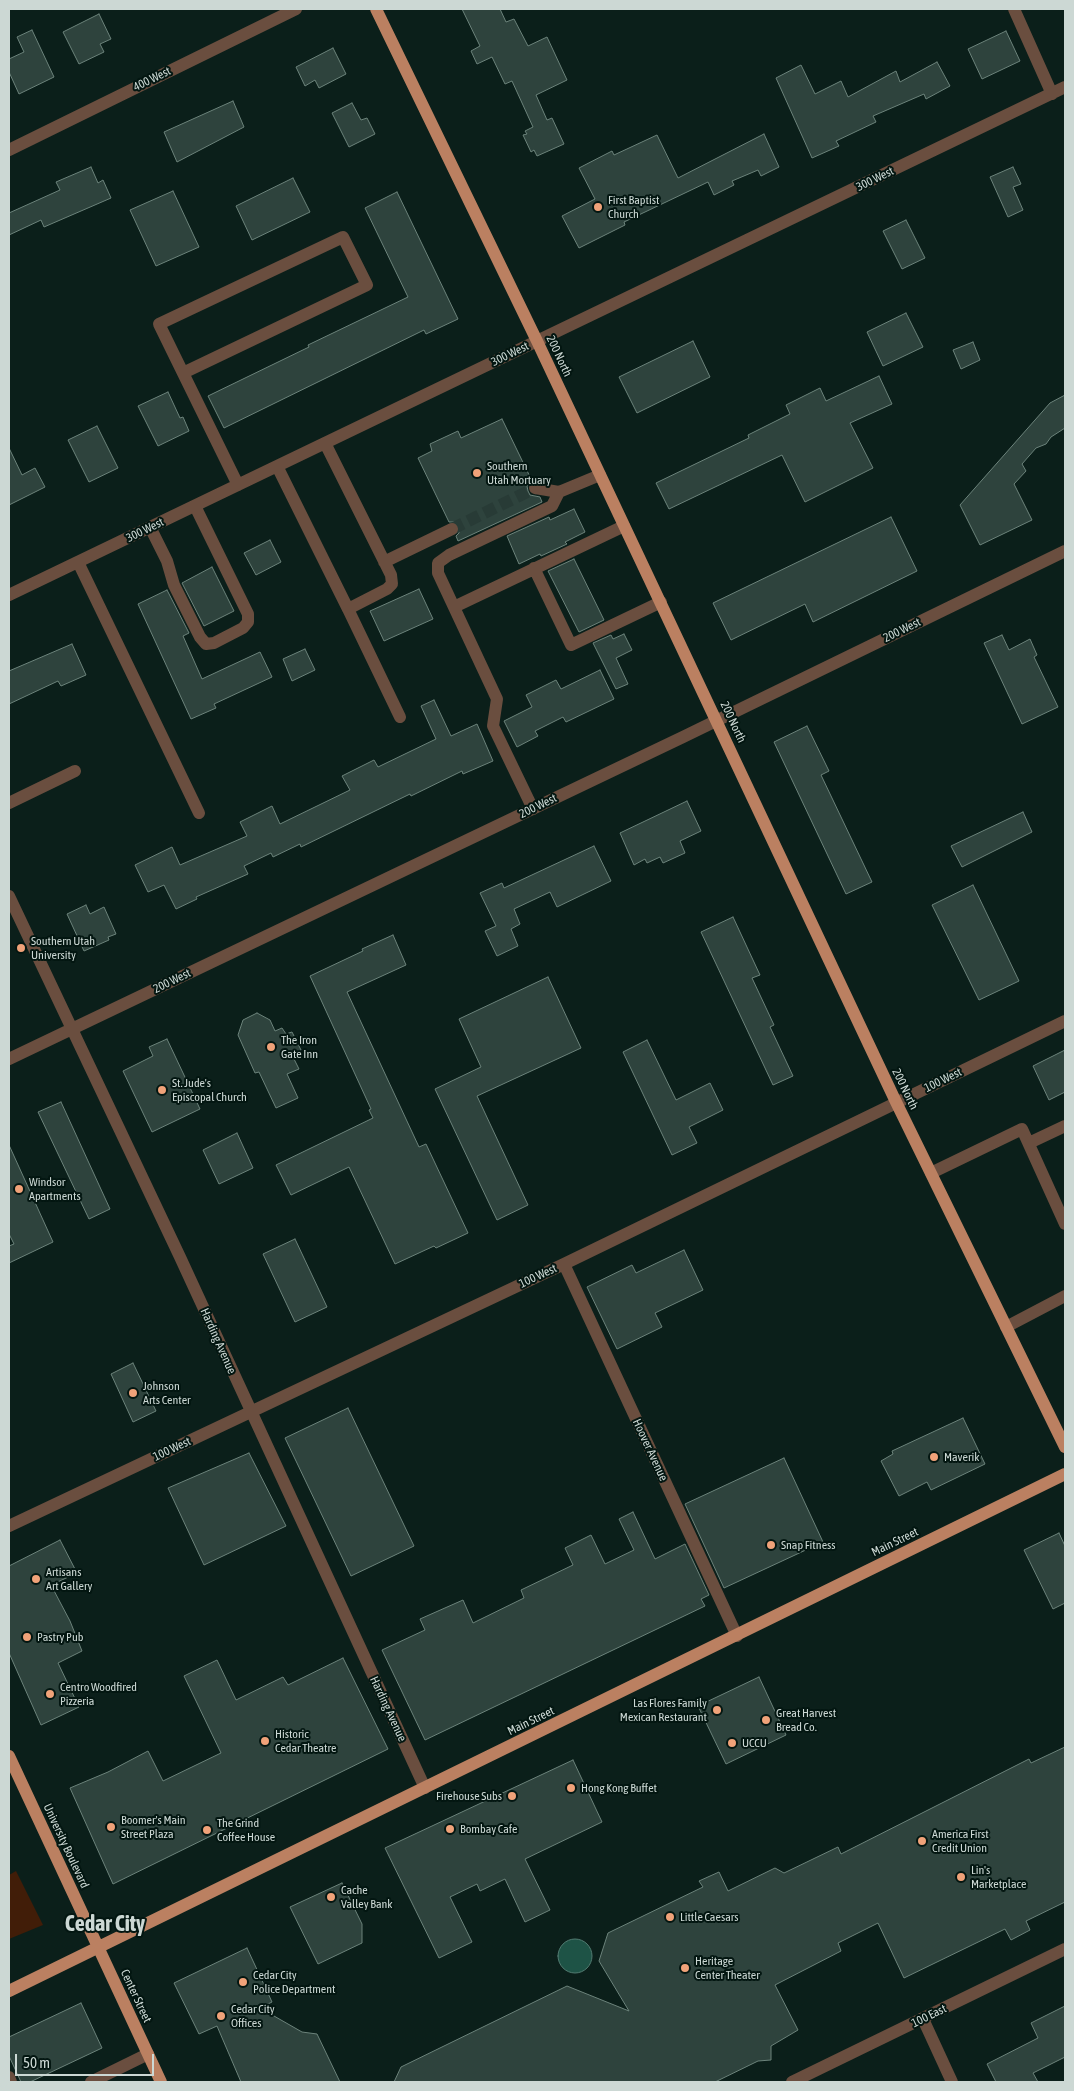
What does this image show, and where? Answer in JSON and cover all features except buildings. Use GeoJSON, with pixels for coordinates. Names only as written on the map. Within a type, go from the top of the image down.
{"type":"FeatureCollection","features":[{"type":"Feature","properties":{"kind":"main road","name":"200 North"},"geometry":{"type":"LineString","coordinates":[[376,9],[537,341],[896,1102],[1065,1447]]}},
{"type":"Feature","properties":{"kind":"main road","name":"Main Street"},"geometry":{"type":"LineString","coordinates":[[9,1991],[1065,1474]]}},
{"type":"Feature","properties":{"kind":"main road","name":"University Boulevard"},"geometry":{"type":"LineString","coordinates":[[9,1756],[98,1948]]}},
{"type":"Feature","properties":{"kind":"main road","name":"Center Street"},"geometry":{"type":"LineString","coordinates":[[98,1948],[161,2082]]}},
{"type":"Feature","properties":{"kind":"street","name":"400 West"},"geometry":{"type":"LineString","coordinates":[[9,150],[296,9]]}},
{"type":"Feature","properties":{"kind":"street"},"geometry":{"type":"LineString","coordinates":[[1014,9],[1052,94]]}},
{"type":"Feature","properties":{"kind":"street","name":"300 West"},"geometry":{"type":"LineString","coordinates":[[9,595],[1065,88]]}},
{"type":"Feature","properties":{"kind":"street"},"geometry":{"type":"LineString","coordinates":[[183,373],[366,285],[343,237],[160,324],[183,373],[238,485]]}},
{"type":"Feature","properties":{"kind":"street"},"geometry":{"type":"LineString","coordinates":[[325,443],[391,575],[392,584],[388,589],[348,609]]}},
{"type":"Feature","properties":{"kind":"street"},"geometry":{"type":"LineString","coordinates":[[278,466],[400,717]]}},
{"type":"Feature","properties":{"kind":"street"},"geometry":{"type":"LineString","coordinates":[[535,488],[559,492],[600,475]]}},
{"type":"Feature","properties":{"kind":"street"},"geometry":{"type":"LineString","coordinates":[[533,809],[493,726],[497,699],[438,573],[438,563],[449,555],[552,506],[559,492]]}},
{"type":"Feature","properties":{"kind":"street"},"geometry":{"type":"LineString","coordinates":[[150,527],[167,561],[174,585],[200,637],[206,644],[214,643],[244,628],[248,622],[248,614],[195,506]]}},
{"type":"Feature","properties":{"kind":"street"},"geometry":{"type":"LineString","coordinates":[[454,607],[624,526]]}},
{"type":"Feature","properties":{"kind":"street"},"geometry":{"type":"LineString","coordinates":[[384,562],[452,529]]}},
{"type":"Feature","properties":{"kind":"street","name":"200 West"},"geometry":{"type":"LineString","coordinates":[[9,1059],[717,721],[1065,551]]}},
{"type":"Feature","properties":{"kind":"street"},"geometry":{"type":"LineString","coordinates":[[78,562],[199,813]]}},
{"type":"Feature","properties":{"kind":"street"},"geometry":{"type":"LineString","coordinates":[[534,568],[571,645],[660,602]]}},
{"type":"Feature","properties":{"kind":"street"},"geometry":{"type":"LineString","coordinates":[[9,803],[75,770]]}},
{"type":"Feature","properties":{"kind":"street","name":"Harding Avenue"},"geometry":{"type":"LineString","coordinates":[[9,896],[180,1258],[425,1788]]}},
{"type":"Feature","properties":{"kind":"street","name":"100 West"},"geometry":{"type":"LineString","coordinates":[[9,1526],[564,1264],[1065,1020]]}},
{"type":"Feature","properties":{"kind":"street"},"geometry":{"type":"LineString","coordinates":[[1029,1143],[1065,1126]]}},
{"type":"Feature","properties":{"kind":"street"},"geometry":{"type":"LineString","coordinates":[[931,1173],[1022,1129],[1060,1202],[1065,1224]]}},
{"type":"Feature","properties":{"kind":"street","name":"Hoover Avenue"},"geometry":{"type":"LineString","coordinates":[[564,1264],[737,1636]]}},
{"type":"Feature","properties":{"kind":"street"},"geometry":{"type":"LineString","coordinates":[[1006,1327],[1065,1296]]}},
{"type":"Feature","properties":{"kind":"street","name":"100 East"},"geometry":{"type":"LineString","coordinates":[[792,2082],[1065,1949]]}},
{"type":"Feature","properties":{"kind":"street"},"geometry":{"type":"LineString","coordinates":[[923,2019],[952,2082]]}},
{"type":"Feature","properties":{"kind":"street"},"geometry":{"type":"LineString","coordinates":[[91,2082],[148,2054]]}},
{"type":"Feature","properties":{"kind":"street"},"geometry":{"type":"LineString","coordinates":[[9,2077],[11,2082]]}},
{"type":"Feature","properties":{"kind":"shaded area"},"geometry":{"type":"Polygon","coordinates":[[[16,1871],[43,1925],[9,1939],[9,1875],[16,1871]]]}},
{"type":"Feature","properties":{"kind":"shaded area"},"geometry":{"type":"Polygon","coordinates":[[[575,1939],[582,1940],[587,1944],[591,1949],[591,1963],[587,1968],[582,1972],[575,1973],[568,1972],[563,1968],[559,1963],[558,1956],[559,1949],[563,1944],[568,1940],[575,1939]]]}},
{"type":"Feature","properties":{"kind":"tunnel"},"geometry":{"type":"LineString","coordinates":[[452,529],[535,488]]}},
{"type":"Feature","properties":{"kind":"place","name":"First Baptist Church"},"geometry":{"type":"Point","coordinates":[598,207]}},
{"type":"Feature","properties":{"kind":"place","name":"Southern Utah Mortuary"},"geometry":{"type":"Point","coordinates":[477,473]}},
{"type":"Feature","properties":{"kind":"place","name":"Southern Utah University"},"geometry":{"type":"Point","coordinates":[21,948]}},
{"type":"Feature","properties":{"kind":"place","name":"The Iron Gate Inn"},"geometry":{"type":"Point","coordinates":[271,1047]}},
{"type":"Feature","properties":{"kind":"place","name":"St. Jude's Episcopal Church"},"geometry":{"type":"Point","coordinates":[162,1090]}},
{"type":"Feature","properties":{"kind":"place","name":"Windsor Apartments"},"geometry":{"type":"Point","coordinates":[19,1189]}},
{"type":"Feature","properties":{"kind":"place","name":"Johnson Arts Center"},"geometry":{"type":"Point","coordinates":[133,1393]}},
{"type":"Feature","properties":{"kind":"place","name":"Maverik"},"geometry":{"type":"Point","coordinates":[934,1457]}},
{"type":"Feature","properties":{"kind":"place","name":"Snap Fitness"},"geometry":{"type":"Point","coordinates":[771,1545]}},
{"type":"Feature","properties":{"kind":"place","name":"Artisans Art Gallery"},"geometry":{"type":"Point","coordinates":[36,1579]}},
{"type":"Feature","properties":{"kind":"place","name":"Pastry Pub"},"geometry":{"type":"Point","coordinates":[27,1637]}},
{"type":"Feature","properties":{"kind":"place","name":"Centro Woodfired Pizzeria"},"geometry":{"type":"Point","coordinates":[50,1694]}},
{"type":"Feature","properties":{"kind":"place","name":"Las Flores Family Mexican Restaurant"},"geometry":{"type":"Point","coordinates":[717,1710]}},
{"type":"Feature","properties":{"kind":"place","name":"Great Harvest Bread Co."},"geometry":{"type":"Point","coordinates":[766,1720]}},
{"type":"Feature","properties":{"kind":"place","name":"Historic Cedar Theatre"},"geometry":{"type":"Point","coordinates":[265,1741]}},
{"type":"Feature","properties":{"kind":"place","name":"UCCU"},"geometry":{"type":"Point","coordinates":[732,1743]}},
{"type":"Feature","properties":{"kind":"place","name":"Hong Kong Buffet"},"geometry":{"type":"Point","coordinates":[571,1788]}},
{"type":"Feature","properties":{"kind":"place","name":"Firehouse Subs"},"geometry":{"type":"Point","coordinates":[512,1796]}},
{"type":"Feature","properties":{"kind":"place","name":"Boomer's Main Street Plaza"},"geometry":{"type":"Point","coordinates":[111,1827]}},
{"type":"Feature","properties":{"kind":"place","name":"Bombay Cafe"},"geometry":{"type":"Point","coordinates":[450,1829]}},
{"type":"Feature","properties":{"kind":"place","name":"The Grind Coffee House"},"geometry":{"type":"Point","coordinates":[207,1830]}},
{"type":"Feature","properties":{"kind":"place","name":"America First Credit Union"},"geometry":{"type":"Point","coordinates":[922,1841]}},
{"type":"Feature","properties":{"kind":"place","name":"Lin's Marketplace"},"geometry":{"type":"Point","coordinates":[961,1877]}},
{"type":"Feature","properties":{"kind":"place","name":"Cache Valley Bank"},"geometry":{"type":"Point","coordinates":[331,1897]}},
{"type":"Feature","properties":{"kind":"place","name":"Little Caesars"},"geometry":{"type":"Point","coordinates":[670,1917]}},
{"type":"Feature","properties":{"kind":"place","name":"Heritage Center Theater"},"geometry":{"type":"Point","coordinates":[685,1968]}},
{"type":"Feature","properties":{"kind":"place","name":"Cedar City Police Department"},"geometry":{"type":"Point","coordinates":[243,1982]}},
{"type":"Feature","properties":{"kind":"place","name":"Cedar City Offices"},"geometry":{"type":"Point","coordinates":[221,2016]}},
{"type":"Feature","properties":{"kind":"district","name":"Cedar City"},"geometry":{"type":"Point","coordinates":[105,1924]}}]}
